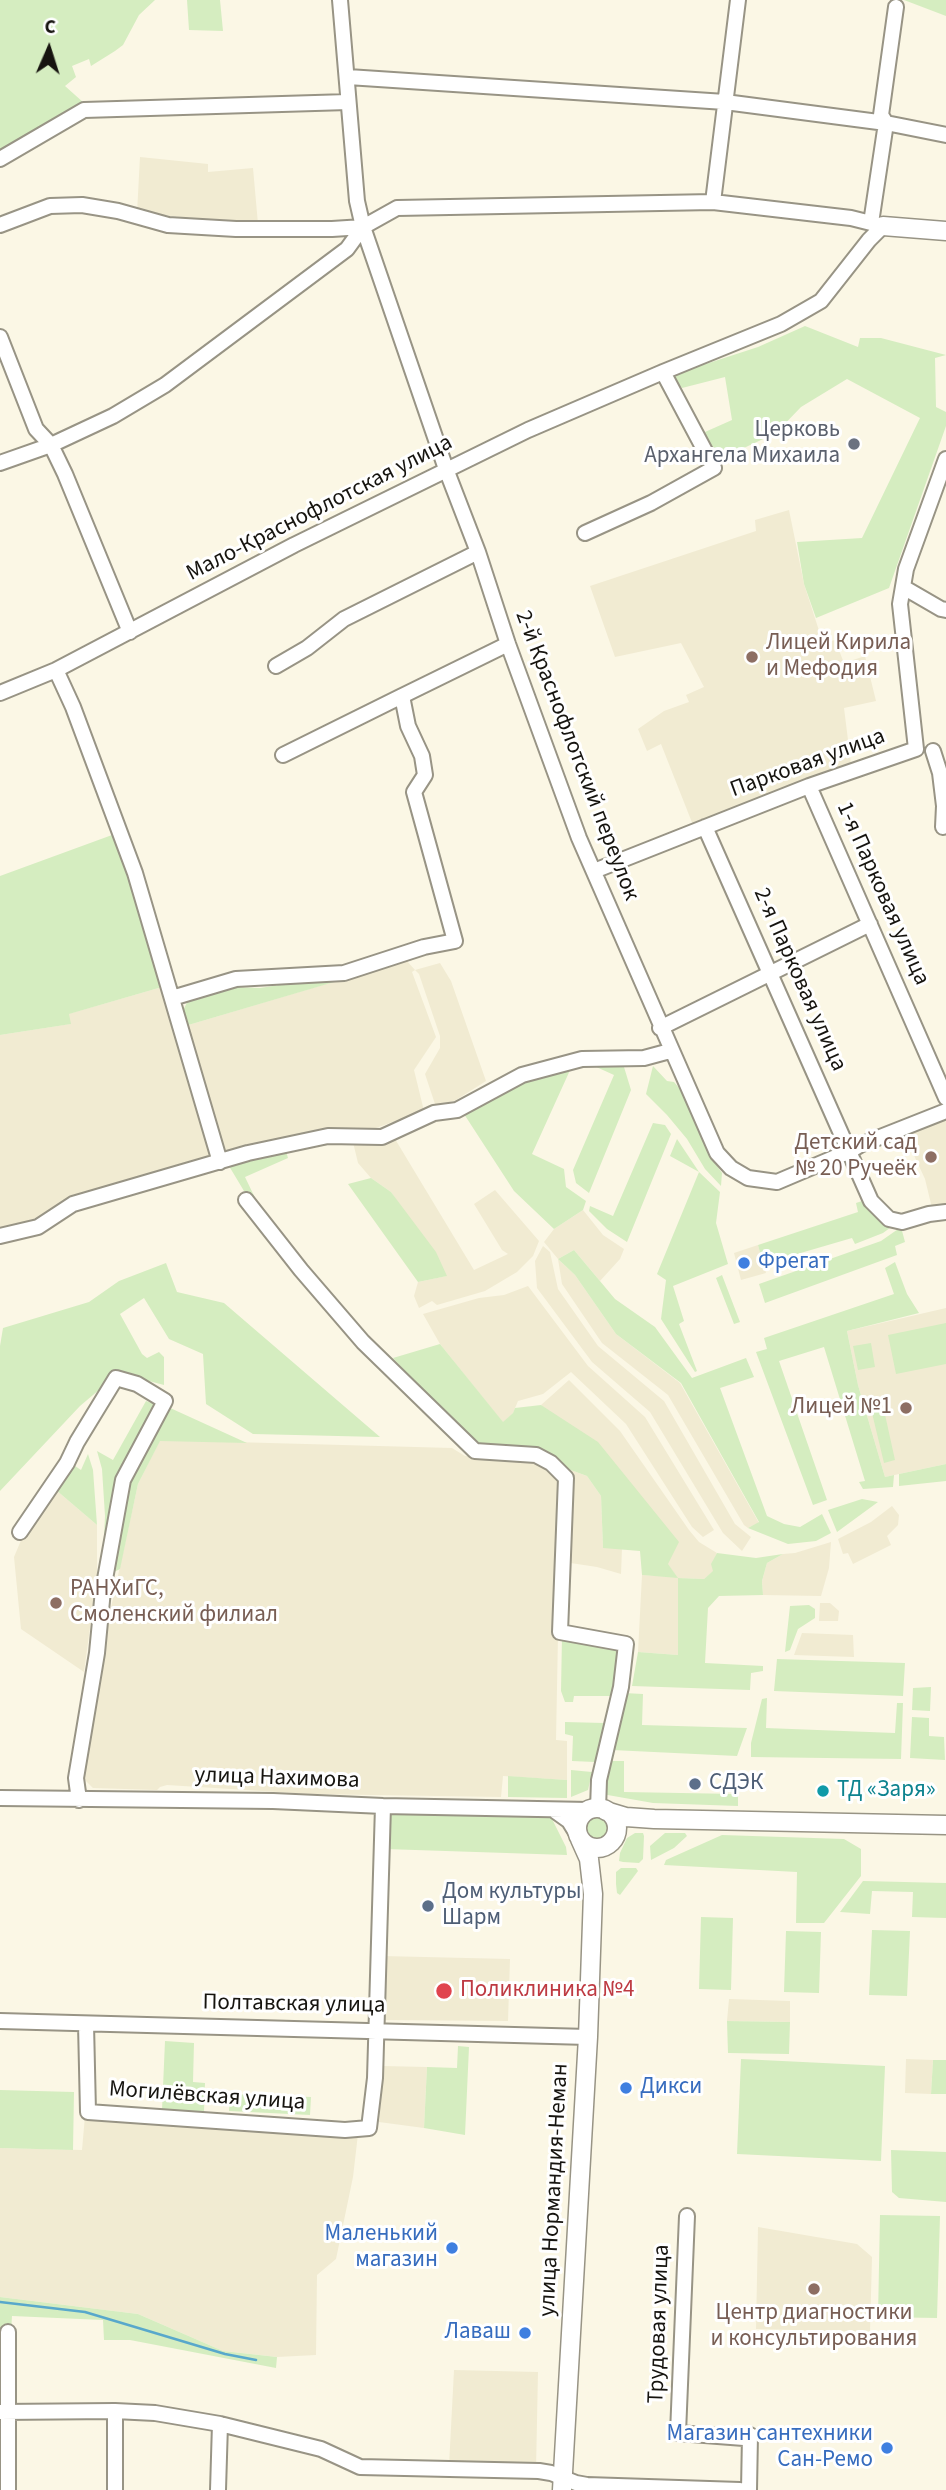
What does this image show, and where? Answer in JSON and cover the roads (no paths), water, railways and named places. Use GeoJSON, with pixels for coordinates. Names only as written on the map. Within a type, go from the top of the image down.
{"type":"FeatureCollection","features":[{"type":"Feature","properties":{"kind":"main road"},"geometry":{"type":"LineString","coordinates":[[877,225],[946,231]]}},
{"type":"Feature","properties":{"kind":"main road"},"geometry":{"type":"LineString","coordinates":[[579,1836],[592,1847],[599,1848],[612,1840],[616,1826],[614,1819],[598,1810]]}},
{"type":"Feature","properties":{"kind":"main road"},"geometry":{"type":"LineString","coordinates":[[593,1894],[589,1859],[577,1824],[580,1817],[598,1810],[654,1818],[946,1825]]}},
{"type":"Feature","properties":{"kind":"main road"},"geometry":{"type":"LineString","coordinates":[[593,1894],[600,1860],[621,1828],[631,1821],[654,1818]]}},
{"type":"Feature","properties":{"kind":"main road","name":"улица Нормандия-Неман"},"geometry":{"type":"LineString","coordinates":[[563,2483],[588,2036],[593,1894]]}},
{"type":"Feature","properties":{"kind":"street","name":"2-й Краснофлотский переулок"},"geometry":{"type":"LineString","coordinates":[[340,0],[356,201],[363,227],[446,469],[579,838],[670,1051],[717,1153],[731,1168],[748,1178],[777,1182],[946,1111]]}},
{"type":"Feature","properties":{"kind":"street"},"geometry":{"type":"LineString","coordinates":[[713,202],[738,0]]}},
{"type":"Feature","properties":{"kind":"street"},"geometry":{"type":"LineString","coordinates":[[0,463],[51,445],[113,416],[165,385],[347,249],[363,227],[397,208],[713,202],[851,218],[877,225],[886,123],[881,115],[896,7]]}},
{"type":"Feature","properties":{"kind":"street"},"geometry":{"type":"LineString","coordinates":[[348,77],[725,102],[886,123],[946,135]]}},
{"type":"Feature","properties":{"kind":"street"},"geometry":{"type":"LineString","coordinates":[[0,159],[84,110],[348,102]]}},
{"type":"Feature","properties":{"kind":"street"},"geometry":{"type":"LineString","coordinates":[[0,225],[50,206],[82,205],[118,211],[168,225],[249,229],[363,227]]}},
{"type":"Feature","properties":{"kind":"street","name":"Мало-Краснофлотская улица"},"geometry":{"type":"LineString","coordinates":[[0,694],[56,670],[446,469],[528,430],[781,324],[821,301],[869,240],[877,225]]}},
{"type":"Feature","properties":{"kind":"street"},"geometry":{"type":"LineString","coordinates":[[0,337],[36,429],[51,445],[65,474],[130,632]]}},
{"type":"Feature","properties":{"kind":"street"},"geometry":{"type":"LineString","coordinates":[[585,533],[651,503],[714,468],[663,372]]}},
{"type":"Feature","properties":{"kind":"street","name":"Парковая улица"},"geometry":{"type":"LineString","coordinates":[[594,871],[809,786],[916,749],[900,604],[906,569],[946,459]]}},
{"type":"Feature","properties":{"kind":"street"},"geometry":{"type":"LineString","coordinates":[[275,666],[307,648],[344,619],[478,552]]}},
{"type":"Feature","properties":{"kind":"street"},"geometry":{"type":"LineString","coordinates":[[903,587],[946,610]]}},
{"type":"Feature","properties":{"kind":"street"},"geometry":{"type":"LineString","coordinates":[[283,755],[508,644]]}},
{"type":"Feature","properties":{"kind":"street"},"geometry":{"type":"LineString","coordinates":[[56,670],[135,873],[220,1162]]}},
{"type":"Feature","properties":{"kind":"street"},"geometry":{"type":"LineString","coordinates":[[172,998],[236,979],[344,973],[424,947],[455,941],[414,792],[425,775],[422,756],[408,726],[402,695]]}},
{"type":"Feature","properties":{"kind":"street"},"geometry":{"type":"LineString","coordinates":[[916,749],[940,750],[943,827]]}},
{"type":"Feature","properties":{"kind":"street","name":"1-я Парковая улица"},"geometry":{"type":"LineString","coordinates":[[809,786],[946,1098]]}},
{"type":"Feature","properties":{"kind":"street","name":"2-я Парковая улица"},"geometry":{"type":"LineString","coordinates":[[705,827],[872,1201],[889,1219],[902,1222],[946,1212]]}},
{"type":"Feature","properties":{"kind":"street"},"geometry":{"type":"LineString","coordinates":[[660,1028],[870,924]]}},
{"type":"Feature","properties":{"kind":"street"},"geometry":{"type":"LineString","coordinates":[[0,1236],[38,1227],[73,1203],[248,1153],[328,1136],[382,1137],[434,1113],[457,1110],[522,1075],[582,1059],[644,1058],[670,1051]]}},
{"type":"Feature","properties":{"kind":"street"},"geometry":{"type":"LineString","coordinates":[[246,1200],[363,1342],[475,1451],[536,1455],[551,1463],[566,1478],[560,1632],[626,1643],[621,1687],[599,1780],[598,1810]]}},
{"type":"Feature","properties":{"kind":"street"},"geometry":{"type":"LineString","coordinates":[[20,1532],[67,1463],[116,1378],[137,1384],[165,1401],[123,1480],[103,1590],[97,1653],[76,1778],[79,1800]]}},
{"type":"Feature","properties":{"kind":"street","name":"улица Нахимова"},"geometry":{"type":"LineString","coordinates":[[0,1798],[286,1801],[383,1806],[598,1810]]}},
{"type":"Feature","properties":{"kind":"street"},"geometry":{"type":"LineString","coordinates":[[377,2030],[383,1806]]}},
{"type":"Feature","properties":{"kind":"street"},"geometry":{"type":"LineString","coordinates":[[553,1810],[569,1821],[579,1836]]}},
{"type":"Feature","properties":{"kind":"street","name":"Полтавская улица"},"geometry":{"type":"LineString","coordinates":[[0,2021],[588,2036]]}},
{"type":"Feature","properties":{"kind":"street","name":"Могилёвская улица"},"geometry":{"type":"LineString","coordinates":[[86,2024],[89,2112],[345,2130],[369,2128],[377,2030]]}},
{"type":"Feature","properties":{"kind":"street","name":"Трудовая улица"},"geometry":{"type":"LineString","coordinates":[[687,2216],[678,2433],[744,2438],[750,2435],[749,2490]]}},
{"type":"Feature","properties":{"kind":"street"},"geometry":{"type":"LineString","coordinates":[[8,2332],[3,2412],[8,2490]]}},
{"type":"Feature","properties":{"kind":"street"},"geometry":{"type":"LineString","coordinates":[[115,2411],[115,2490]]}},
{"type":"Feature","properties":{"kind":"street"},"geometry":{"type":"LineString","coordinates":[[3,2412],[155,2413],[220,2424],[321,2449],[360,2467],[539,2471],[563,2483],[740,2490]]}},
{"type":"Feature","properties":{"kind":"street"},"geometry":{"type":"LineString","coordinates":[[218,2490],[220,2424]]}},
{"type":"Feature","properties":{"kind":"waterway"},"geometry":{"type":"LineString","coordinates":[[0,2302],[85,2312],[225,2354],[256,2360]]}},
{"type":"Feature","properties":{"kind":"place","name":"Церковь Архангела Михаила"},"geometry":{"type":"Point","coordinates":[854,444]}},
{"type":"Feature","properties":{"kind":"place","name":"Лицей Кирила и Мефодия"},"geometry":{"type":"Point","coordinates":[752,657]}},
{"type":"Feature","properties":{"kind":"place","name":"Детский сад № 20 Ручеёк"},"geometry":{"type":"Point","coordinates":[931,1157]}},
{"type":"Feature","properties":{"kind":"place","name":"Фрегат"},"geometry":{"type":"Point","coordinates":[744,1263]}},
{"type":"Feature","properties":{"kind":"place","name":"Лицей №1"},"geometry":{"type":"Point","coordinates":[906,1408]}},
{"type":"Feature","properties":{"kind":"place","name":"РАНХиГС, Смоленский филиал"},"geometry":{"type":"Point","coordinates":[56,1603]}},
{"type":"Feature","properties":{"kind":"place","name":"СДЭК"},"geometry":{"type":"Point","coordinates":[695,1784]}},
{"type":"Feature","properties":{"kind":"place","name":"ТД «Заря»"},"geometry":{"type":"Point","coordinates":[823,1791]}},
{"type":"Feature","properties":{"kind":"place","name":"Дом культуры Шарм"},"geometry":{"type":"Point","coordinates":[428,1906]}},
{"type":"Feature","properties":{"kind":"place","name":"Поликлиника №4"},"geometry":{"type":"Point","coordinates":[444,1991]}},
{"type":"Feature","properties":{"kind":"place","name":"Дикси"},"geometry":{"type":"Point","coordinates":[626,2088]}},
{"type":"Feature","properties":{"kind":"place","name":"Маленький магазин"},"geometry":{"type":"Point","coordinates":[452,2248]}},
{"type":"Feature","properties":{"kind":"place","name":"Центр диагностики и консультирования"},"geometry":{"type":"Point","coordinates":[814,2289]}},
{"type":"Feature","properties":{"kind":"place","name":"Лаваш"},"geometry":{"type":"Point","coordinates":[525,2333]}},
{"type":"Feature","properties":{"kind":"place","name":"Магазин сантехники Сан-Ремо"},"geometry":{"type":"Point","coordinates":[887,2448]}}]}
